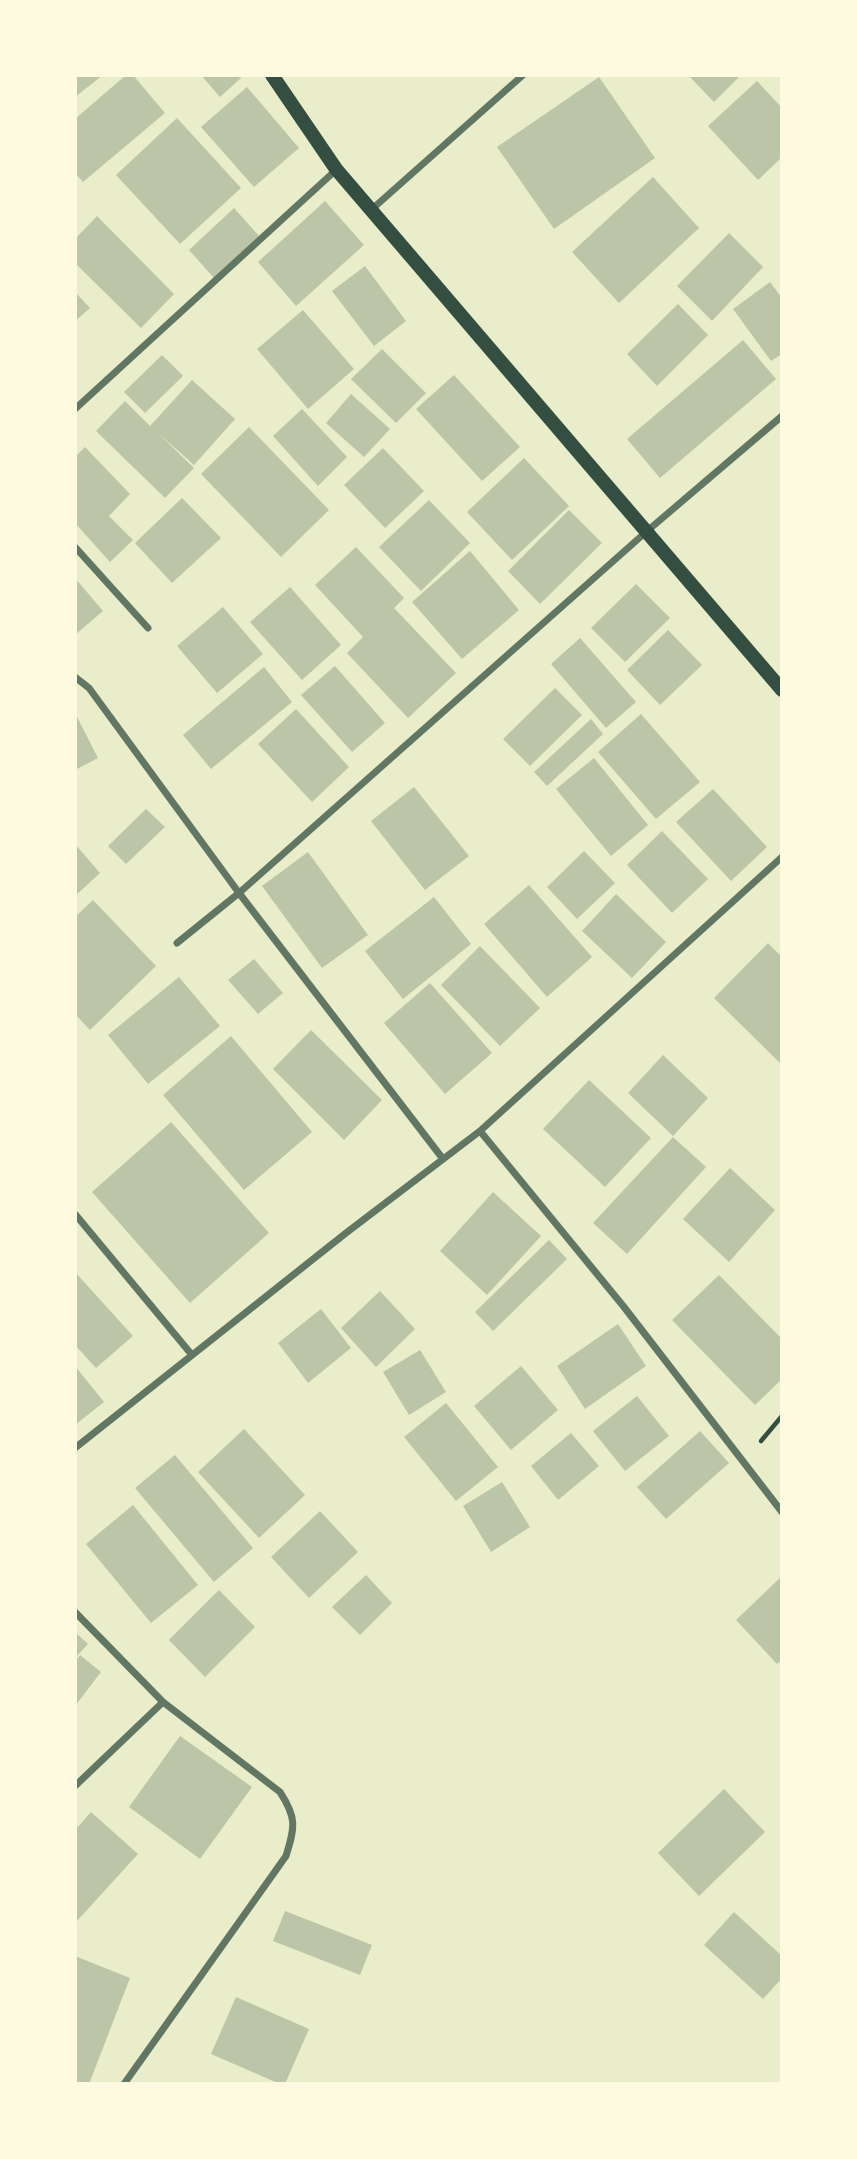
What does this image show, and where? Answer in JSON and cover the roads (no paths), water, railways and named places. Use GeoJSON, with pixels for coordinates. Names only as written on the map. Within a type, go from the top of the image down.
{"type":"FeatureCollection","features":[{"type":"Feature","properties":{"kind":"main road"},"geometry":{"type":"LineString","coordinates":[[272,75],[336,169],[782,690]]}},
{"type":"Feature","properties":{"kind":"street"},"geometry":{"type":"LineString","coordinates":[[371,210],[523,75]]}},
{"type":"Feature","properties":{"kind":"street"},"geometry":{"type":"LineString","coordinates":[[75,409],[336,169]]}},
{"type":"Feature","properties":{"kind":"street"},"geometry":{"type":"LineString","coordinates":[[177,943],[239,893],[646,531],[782,416]]}},
{"type":"Feature","properties":{"kind":"street"},"geometry":{"type":"LineString","coordinates":[[75,547],[148,628]]}},
{"type":"Feature","properties":{"kind":"street"},"geometry":{"type":"LineString","coordinates":[[75,677],[89,688],[239,893],[443,1159]]}},
{"type":"Feature","properties":{"kind":"street"},"geometry":{"type":"LineString","coordinates":[[75,1448],[480,1131],[782,857]]}},
{"type":"Feature","properties":{"kind":"street"},"geometry":{"type":"LineString","coordinates":[[480,1131],[624,1307],[782,1512]]}},
{"type":"Feature","properties":{"kind":"street"},"geometry":{"type":"LineString","coordinates":[[75,1214],[192,1355]]}},
{"type":"Feature","properties":{"kind":"street"},"geometry":{"type":"LineString","coordinates":[[75,1612],[163,1702],[280,1792],[292,1811],[293,1833],[285,1856],[124,2084]]}},
{"type":"Feature","properties":{"kind":"street"},"geometry":{"type":"LineString","coordinates":[[75,1786],[163,1702]]}}]}
